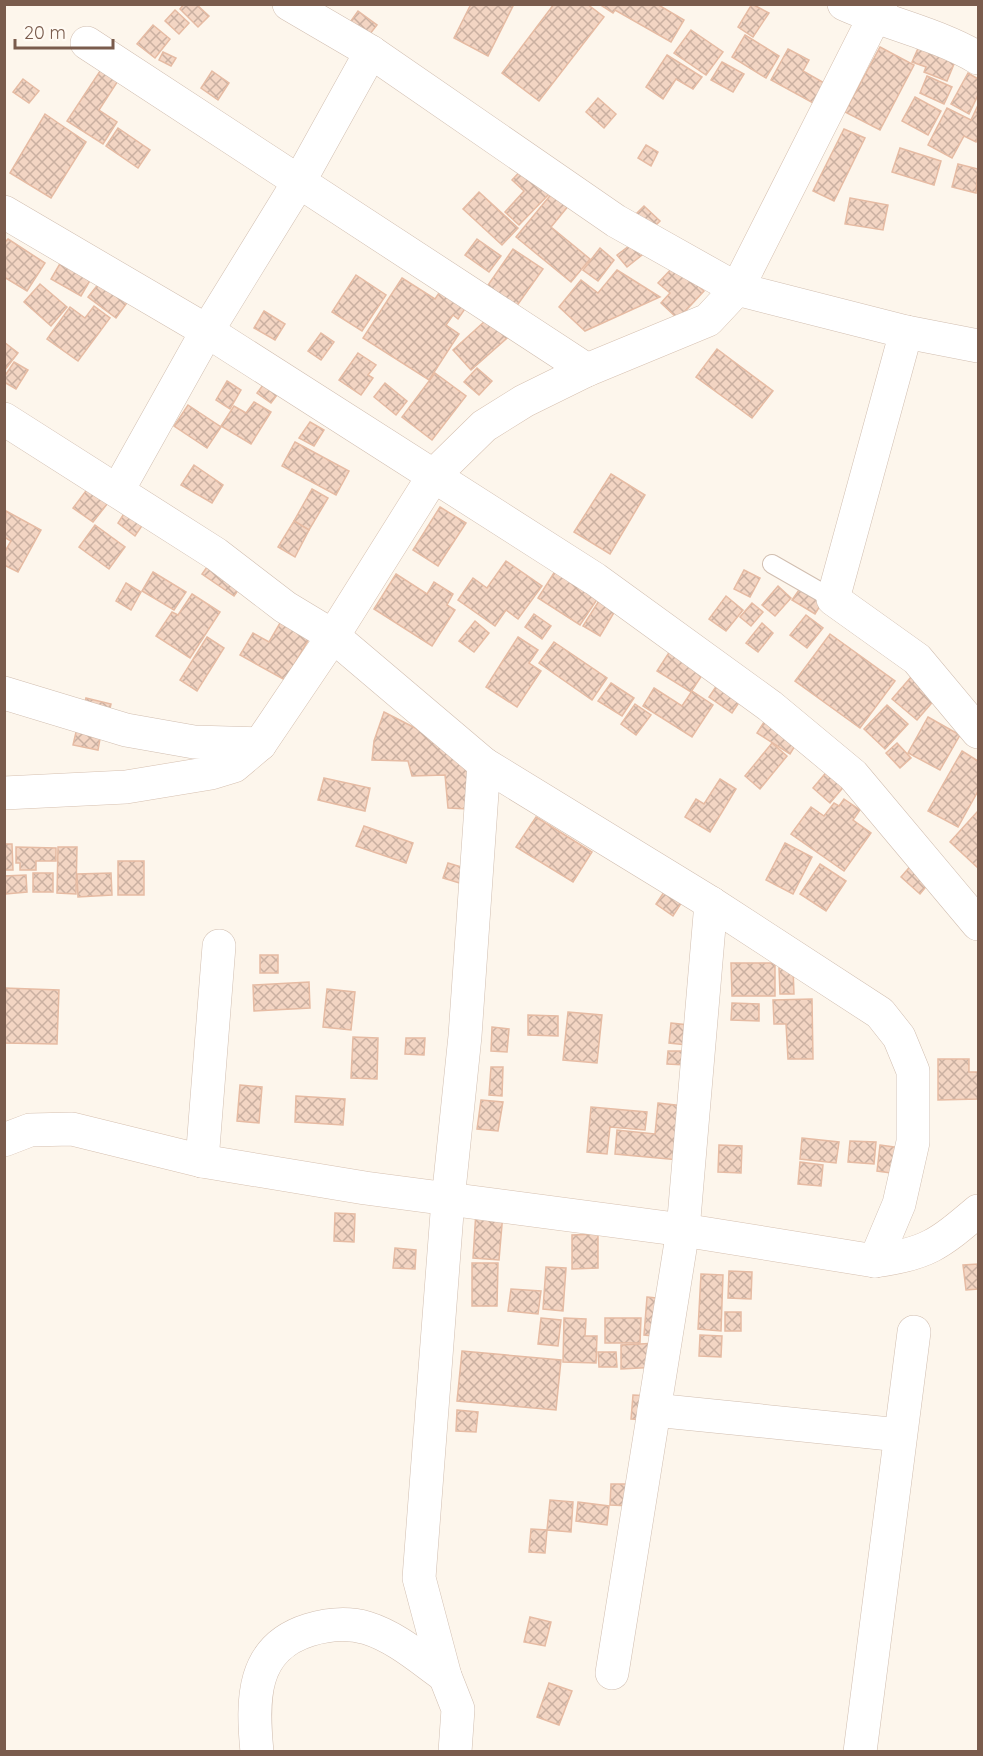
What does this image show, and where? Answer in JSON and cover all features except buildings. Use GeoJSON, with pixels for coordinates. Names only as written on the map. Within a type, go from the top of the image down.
{"type":"FeatureCollection","features":[{"type":"Feature","properties":{"kind":"street"},"geometry":{"type":"LineString","coordinates":[[289,4],[371,52],[616,221],[737,289],[906,332],[978,346]]}},
{"type":"Feature","properties":{"kind":"street"},"geometry":{"type":"LineString","coordinates":[[844,4],[878,11],[978,58]]}},
{"type":"Feature","properties":{"kind":"street"},"geometry":{"type":"LineString","coordinates":[[4,793],[126,787],[211,773],[234,766],[260,744],[333,636],[434,475],[484,426],[524,401],[587,370],[708,320],[737,289],[878,11]]}},
{"type":"Feature","properties":{"kind":"street"},"geometry":{"type":"LineString","coordinates":[[87,43],[300,180],[587,370]]}},
{"type":"Feature","properties":{"kind":"street"},"geometry":{"type":"LineString","coordinates":[[118,490],[207,331],[300,180],[371,52]]}},
{"type":"Feature","properties":{"kind":"street"},"geometry":{"type":"LineString","coordinates":[[4,212],[207,331],[434,475],[595,579],[770,706],[853,775],[978,924]]}},
{"type":"Feature","properties":{"kind":"street"},"geometry":{"type":"LineString","coordinates":[[906,332],[833,599],[917,659],[977,722]]}},
{"type":"Feature","properties":{"kind":"street"},"geometry":{"type":"LineString","coordinates":[[4,419],[118,490],[216,555],[285,607],[333,636],[484,764],[711,903],[880,1013],[899,1037],[913,1071],[913,1142],[899,1204],[875,1261]]}},
{"type":"Feature","properties":{"kind":"street"},"geometry":{"type":"LineString","coordinates":[[4,693],[126,730],[194,742],[260,744]]}},
{"type":"Feature","properties":{"kind":"street"},"geometry":{"type":"LineString","coordinates":[[456,1752],[458,1709],[445,1676],[419,1578],[448,1200],[465,1036],[484,764]]}},
{"type":"Feature","properties":{"kind":"street"},"geometry":{"type":"LineString","coordinates":[[612,1673],[683,1230],[711,903]]}},
{"type":"Feature","properties":{"kind":"street"},"geometry":{"type":"LineString","coordinates":[[202,1161],[219,946]]}},
{"type":"Feature","properties":{"kind":"street"},"geometry":{"type":"LineString","coordinates":[[4,1140],[30,1130],[72,1129],[202,1161],[448,1200],[683,1230],[875,1261],[904,1257],[941,1243],[978,1211]]}},
{"type":"Feature","properties":{"kind":"street"},"geometry":{"type":"LineString","coordinates":[[860,1752],[914,1332]]}},
{"type":"Feature","properties":{"kind":"street"},"geometry":{"type":"LineString","coordinates":[[654,1410],[900,1435]]}},
{"type":"Feature","properties":{"kind":"street"},"geometry":{"type":"LineString","coordinates":[[257,1752],[257,1680],[268,1656],[293,1635],[333,1623],[367,1628],[409,1650],[445,1676]]}},
{"type":"Feature","properties":{"kind":"lane"},"geometry":{"type":"LineString","coordinates":[[772,564],[833,599]]}}]}
